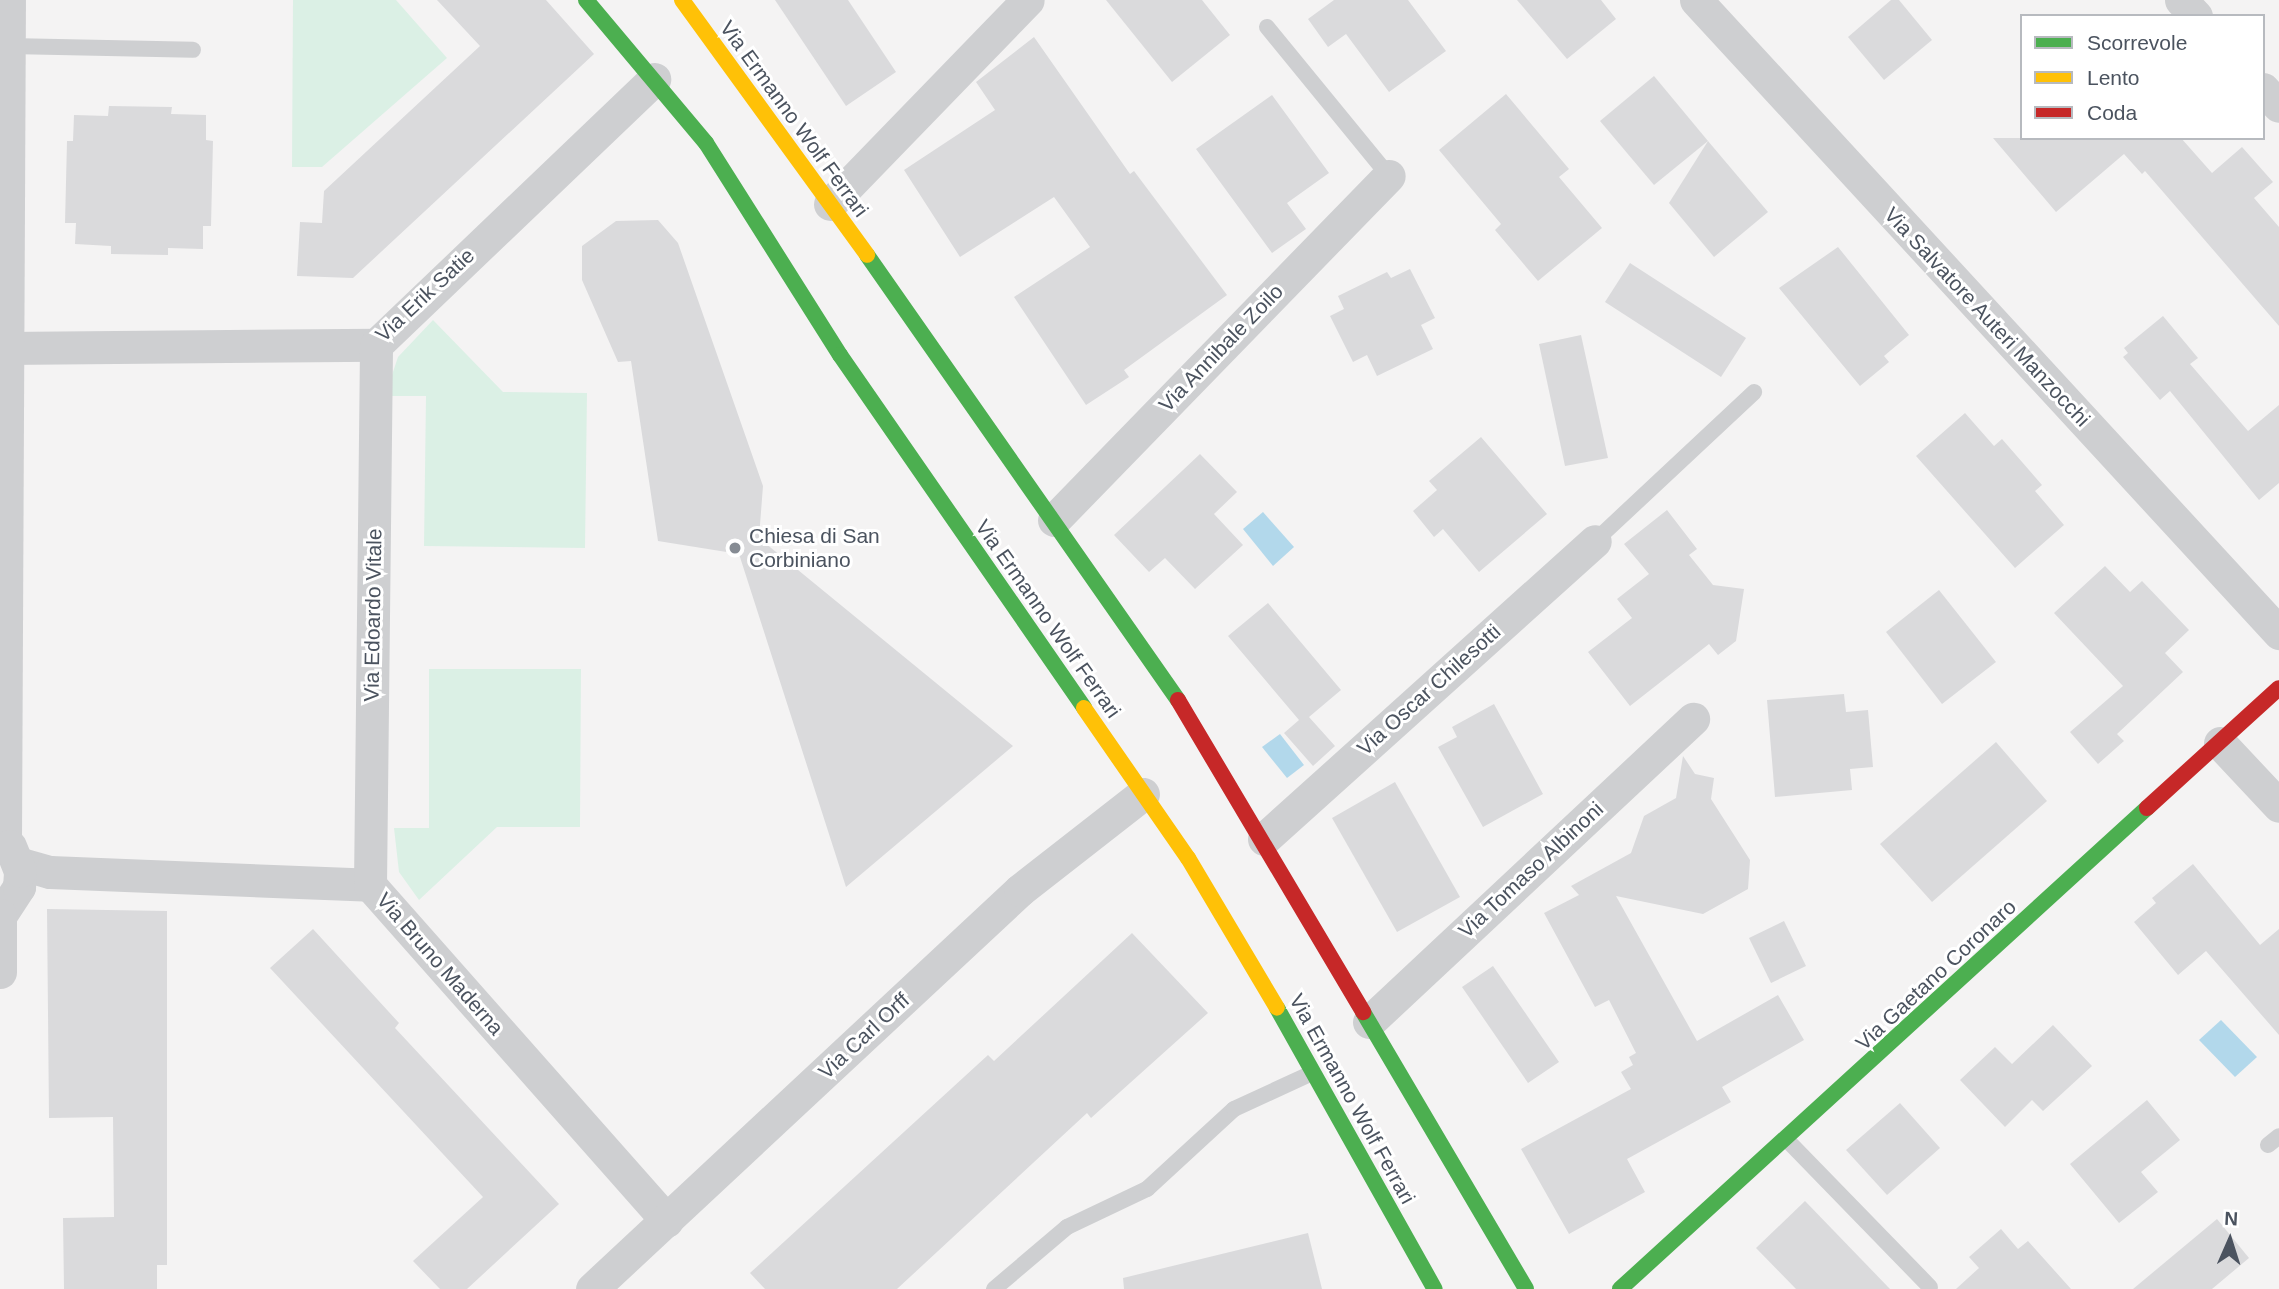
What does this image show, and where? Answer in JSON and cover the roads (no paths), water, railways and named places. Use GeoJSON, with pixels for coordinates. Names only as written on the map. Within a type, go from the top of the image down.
{"type":"FeatureCollection","features":[{"type":"Feature","properties":{"kind":"street"},"geometry":{"type":"LineString","coordinates":[[0,972],[0,916],[10,857],[4,348],[9,0]]}},
{"type":"Feature","properties":{"kind":"street","name":"Via Ermanno Wolf Ferrari"},"geometry":{"type":"LineString","coordinates":[[586,0],[705,144],[840,355],[1223,914],[1435,1289]]}},
{"type":"Feature","properties":{"kind":"street","name":"Via Ermanno Wolf Ferrari"},"geometry":{"type":"LineString","coordinates":[[682,0],[1054,520],[1193,722],[1526,1289]]}},
{"type":"Feature","properties":{"kind":"street"},"geometry":{"type":"LineString","coordinates":[[830,204],[1028,0]]}},
{"type":"Feature","properties":{"kind":"street","name":"Via Salvatore Auteri Manzocchi"},"geometry":{"type":"LineString","coordinates":[[1696,0],[2279,633]]}},
{"type":"Feature","properties":{"kind":"street"},"geometry":{"type":"LineString","coordinates":[[2181,0],[2194,14]]}},
{"type":"Feature","properties":{"kind":"street","name":"Via Erik Satie"},"geometry":{"type":"LineString","coordinates":[[4,348],[376,345],[654,79]]}},
{"type":"Feature","properties":{"kind":"street"},"geometry":{"type":"LineString","coordinates":[[2265,91],[2279,106]]}},
{"type":"Feature","properties":{"kind":"street","name":"Via Annibale Zoilo"},"geometry":{"type":"LineString","coordinates":[[1054,520],[1389,176]]}},
{"type":"Feature","properties":{"kind":"street","name":"Via Edoardo Vitale"},"geometry":{"type":"LineString","coordinates":[[370,885],[376,345]]}},
{"type":"Feature","properties":{"kind":"street","name":"Via Oscar Chilesotti"},"geometry":{"type":"LineString","coordinates":[[1264,839],[1595,541]]}},
{"type":"Feature","properties":{"kind":"street","name":"Via Gaetano Coronaro"},"geometry":{"type":"LineString","coordinates":[[1620,1289],[1787,1140],[2279,688]]}},
{"type":"Feature","properties":{"kind":"street","name":"Via Tomaso Albinoni"},"geometry":{"type":"LineString","coordinates":[[1369,1022],[1693,719]]}},
{"type":"Feature","properties":{"kind":"street"},"geometry":{"type":"LineString","coordinates":[[2220,743],[2279,806]]}},
{"type":"Feature","properties":{"kind":"street","name":"Via Carl Orff"},"geometry":{"type":"LineString","coordinates":[[592,1289],[667,1222],[1020,890],[1143,794]]}},
{"type":"Feature","properties":{"kind":"street","name":"Via Bruno Maderna"},"geometry":{"type":"LineString","coordinates":[[10,857],[50,872],[370,885],[667,1222]]}},
{"type":"Feature","properties":{"kind":"lane"},"geometry":{"type":"LineString","coordinates":[[1267,27],[1389,176]]}},
{"type":"Feature","properties":{"kind":"lane"},"geometry":{"type":"LineString","coordinates":[[9,46],[193,50]]}},
{"type":"Feature","properties":{"kind":"lane"},"geometry":{"type":"LineString","coordinates":[[1595,541],[1754,392]]}},
{"type":"Feature","properties":{"kind":"lane"},"geometry":{"type":"LineString","coordinates":[[994,1289],[1067,1227],[1147,1189],[1234,1109],[1313,1072]]}},
{"type":"Feature","properties":{"kind":"lane"},"geometry":{"type":"LineString","coordinates":[[1787,1140],[1930,1287]]}},
{"type":"Feature","properties":{"kind":"water"},"geometry":{"type":"Polygon","coordinates":[[[1263,512],[1294,547],[1273,566],[1243,529],[1263,512]]]}},
{"type":"Feature","properties":{"kind":"water"},"geometry":{"type":"Polygon","coordinates":[[[1280,734],[1304,765],[1287,778],[1262,747],[1280,734]]]}},
{"type":"Feature","properties":{"kind":"water"},"geometry":{"type":"Polygon","coordinates":[[[2221,1020],[2257,1057],[2235,1077],[2199,1040],[2221,1020]]]}},
{"type":"Feature","properties":{"kind":"place","name":"Chiesa di San Corbiniano"},"geometry":{"type":"Point","coordinates":[735,548]}}]}
